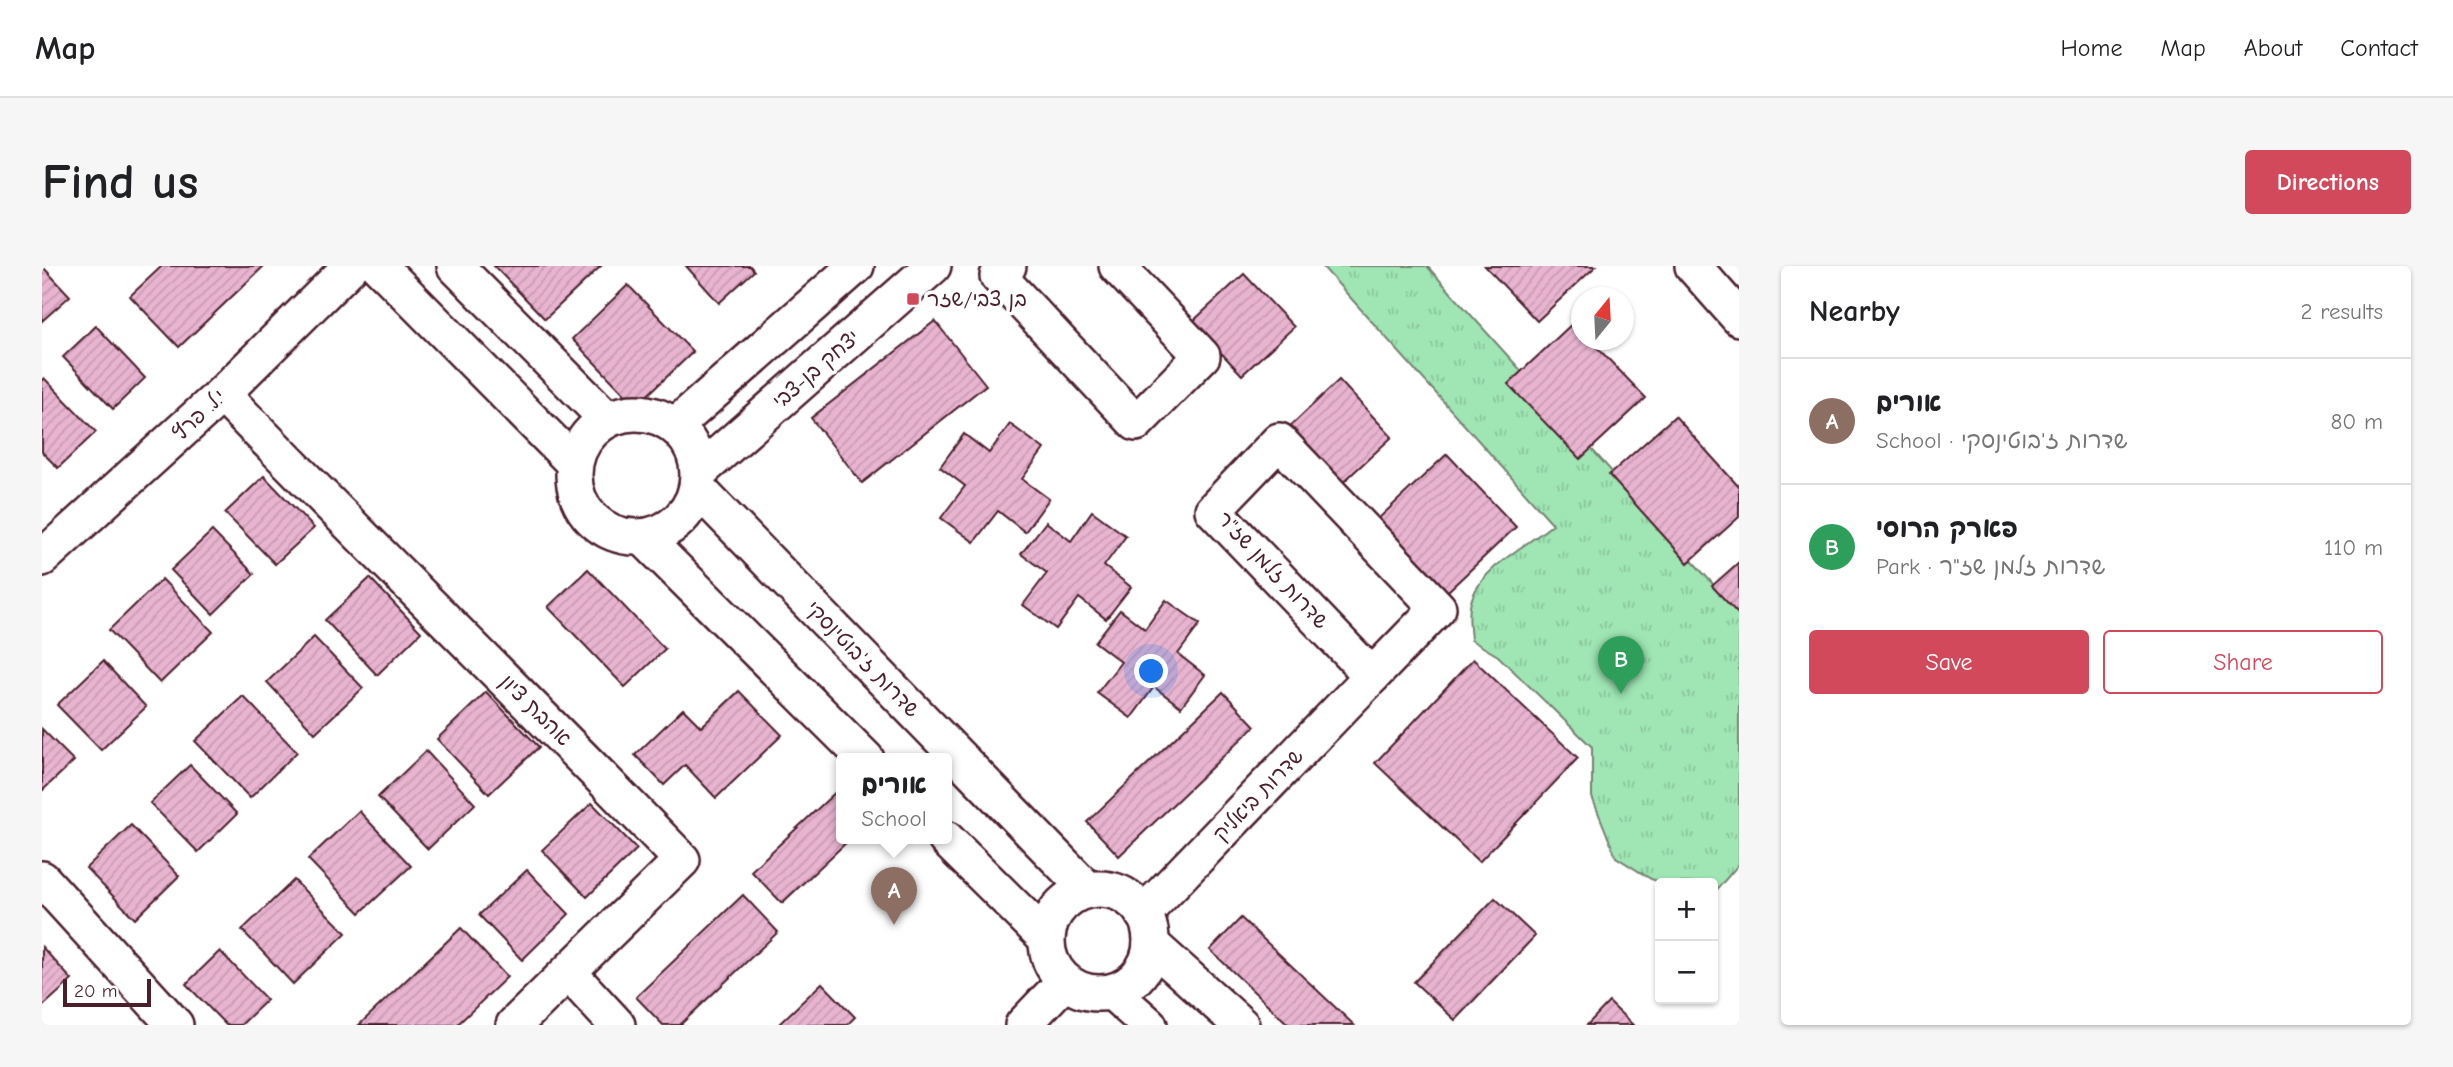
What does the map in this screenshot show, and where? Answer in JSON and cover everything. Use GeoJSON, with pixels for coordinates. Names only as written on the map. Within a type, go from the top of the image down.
{"type":"FeatureCollection","features":[{"type":"Feature","properties":{"kind":"street","name":"י.ל. פרץ"},"geometry":{"type":"LineString","coordinates":[[42,558],[222,394],[351,266]]}},
{"type":"Feature","properties":{"kind":"street"},"geometry":{"type":"LineString","coordinates":[[379,266],[574,463]]}},
{"type":"Feature","properties":{"kind":"street"},"geometry":{"type":"LineString","coordinates":[[455,266],[607,419]]}},
{"type":"Feature","properties":{"kind":"street"},"geometry":{"type":"LineString","coordinates":[[675,426],[856,266]]}},
{"type":"Feature","properties":{"kind":"street","name":"יצחק בן-צבי"},"geometry":{"type":"LineString","coordinates":[[698,480],[933,266]]}},
{"type":"Feature","properties":{"kind":"street"},"geometry":{"type":"LineString","coordinates":[[1008,266],[998,276],[1136,423],[1202,355],[1117,266]]}},
{"type":"Feature","properties":{"kind":"street"},"geometry":{"type":"LineString","coordinates":[[1693,266],[1739,318]]}},
{"type":"Feature","properties":{"kind":"street","name":"אהבת ציון"},"geometry":{"type":"LineString","coordinates":[[222,394],[682,860],[514,1025]]}},
{"type":"Feature","properties":{"kind":"street"},"geometry":{"type":"LineString","coordinates":[[642,412],[660,417],[675,426],[688,439],[695,455],[698,480],[690,506],[678,522],[661,533],[623,537],[605,530],[590,517],[579,502],[573,483],[574,463],[580,445],[592,430],[607,419],[624,413],[642,412]]}},
{"type":"Feature","properties":{"kind":"street","name":"שדרות זלמן שז\"ר"},"geometry":{"type":"LineString","coordinates":[[1279,441],[1438,608],[1373,676],[1213,510],[1279,441]]}},
{"type":"Feature","properties":{"kind":"street","name":"שדרות ז'בוטינסקי"},"geometry":{"type":"LineString","coordinates":[[698,480],[1088,890]]}},
{"type":"Feature","properties":{"kind":"street"},"geometry":{"type":"LineString","coordinates":[[643,537],[860,753]]}},
{"type":"Feature","properties":{"kind":"street","name":"שדרות ביאליק"},"geometry":{"type":"LineString","coordinates":[[1147,929],[1373,676]]}},
{"type":"Feature","properties":{"kind":"street"},"geometry":{"type":"LineString","coordinates":[[952,844],[1046,938]]}},
{"type":"Feature","properties":{"kind":"street"},"geometry":{"type":"LineString","coordinates":[[42,879],[175,1025]]}},
{"type":"Feature","properties":{"kind":"street"},"geometry":{"type":"LineString","coordinates":[[1147,929],[1148,960],[1140,974],[1127,985],[1112,992],[1080,990],[1065,981],[1048,954],[1046,938],[1050,922],[1059,907],[1072,896],[1088,890],[1104,889],[1119,893],[1133,901],[1147,929],[1241,1025]]}},
{"type":"Feature","properties":{"kind":"street"},"geometry":{"type":"LineString","coordinates":[[569,973],[617,1025]]}},
{"type":"Feature","properties":{"kind":"street"},"geometry":{"type":"LineString","coordinates":[[1023,1025],[1065,981]]}},
{"type":"Feature","properties":{"kind":"street"},"geometry":{"type":"LineString","coordinates":[[1112,992],[1149,1025]]}},
{"type":"Feature","properties":{"kind":"green space"},"geometry":{"type":"Polygon","coordinates":[[[1322,266],[1427,266],[1739,613],[1739,864],[1718,888],[1718,878],[1655,878],[1655,880],[1616,857],[1592,797],[1592,747],[1498,656],[1471,640],[1470,607],[1479,585],[1497,565],[1553,524],[1322,266]]]}},
{"type":"Feature","properties":{"kind":"building"},"geometry":{"type":"Polygon","coordinates":[[[42,266],[70,296],[42,321],[42,266]]]}},
{"type":"Feature","properties":{"kind":"building"},"geometry":{"type":"Polygon","coordinates":[[[162,266],[264,266],[179,347],[130,296],[162,266]]]}},
{"type":"Feature","properties":{"kind":"building"},"geometry":{"type":"Polygon","coordinates":[[[494,266],[601,266],[545,319],[494,266]]]}},
{"type":"Feature","properties":{"kind":"building"},"geometry":{"type":"Polygon","coordinates":[[[686,266],[750,266],[754,271],[719,303],[686,266]]]}},
{"type":"Feature","properties":{"kind":"building"},"geometry":{"type":"Polygon","coordinates":[[[1485,266],[1596,266],[1571,287],[1537,321],[1485,266]]]}},
{"type":"Feature","properties":{"kind":"building"},"geometry":{"type":"Polygon","coordinates":[[[1244,274],[1294,327],[1242,375],[1192,322],[1244,274]]]}},
{"type":"Feature","properties":{"kind":"building"},"geometry":{"type":"Polygon","coordinates":[[[628,285],[693,352],[636,406],[572,339],[628,285]]]}},
{"type":"Feature","properties":{"kind":"building"},"geometry":{"type":"Polygon","coordinates":[[[935,321],[986,385],[862,483],[811,418],[935,321]]]}},
{"type":"Feature","properties":{"kind":"building"},"geometry":{"type":"Polygon","coordinates":[[[1571,325],[1571,350],[1600,350],[1646,398],[1580,459],[1508,384],[1571,325]]]}},
{"type":"Feature","properties":{"kind":"building"},"geometry":{"type":"Polygon","coordinates":[[[96,326],[145,378],[113,409],[63,357],[96,326]]]}},
{"type":"Feature","properties":{"kind":"building"},"geometry":{"type":"Polygon","coordinates":[[[44,378],[96,432],[58,468],[42,452],[44,378]]]}},
{"type":"Feature","properties":{"kind":"building"},"geometry":{"type":"Polygon","coordinates":[[[1339,380],[1392,437],[1338,487],[1285,431],[1339,380]]]}},
{"type":"Feature","properties":{"kind":"building"},"geometry":{"type":"Polygon","coordinates":[[[1675,416],[1739,487],[1739,517],[1688,563],[1609,475],[1675,416]]]}},
{"type":"Feature","properties":{"kind":"building"},"geometry":{"type":"Polygon","coordinates":[[[1010,424],[1044,449],[1022,479],[1049,499],[1025,532],[998,511],[974,542],[941,518],[965,486],[940,467],[964,434],[989,453],[1010,424]]]}},
{"type":"Feature","properties":{"kind":"building"},"geometry":{"type":"Polygon","coordinates":[[[1447,454],[1516,527],[1447,592],[1378,519],[1447,454]]]}},
{"type":"Feature","properties":{"kind":"building"},"geometry":{"type":"Polygon","coordinates":[[[264,476],[314,528],[275,564],[225,513],[264,476]]]}},
{"type":"Feature","properties":{"kind":"building"},"geometry":{"type":"Polygon","coordinates":[[[1092,511],[1126,536],[1104,566],[1131,587],[1106,619],[1079,598],[1056,629],[1023,605],[1047,573],[1021,554],[1046,522],[1071,541],[1092,511]]]}},
{"type":"Feature","properties":{"kind":"building"},"geometry":{"type":"Polygon","coordinates":[[[212,531],[254,574],[213,614],[171,570],[212,531]]]}},
{"type":"Feature","properties":{"kind":"building"},"geometry":{"type":"Polygon","coordinates":[[[1739,562],[1739,615],[1712,586],[1739,562]]]}},
{"type":"Feature","properties":{"kind":"building"},"geometry":{"type":"Polygon","coordinates":[[[588,569],[665,649],[625,687],[548,607],[588,569]]]}},
{"type":"Feature","properties":{"kind":"building"},"geometry":{"type":"Polygon","coordinates":[[[370,578],[421,632],[377,675],[325,620],[370,578]]]}},
{"type":"Feature","properties":{"kind":"building"},"geometry":{"type":"Polygon","coordinates":[[[162,579],[213,632],[160,683],[109,630],[162,579]]]}},
{"type":"Feature","properties":{"kind":"building"},"geometry":{"type":"Polygon","coordinates":[[[1166,600],[1200,624],[1178,654],[1205,675],[1181,707],[1154,687],[1131,718],[1097,693],[1121,662],[1095,642],[1120,610],[1145,629],[1166,600]]]}},
{"type":"Feature","properties":{"kind":"building"},"geometry":{"type":"Polygon","coordinates":[[[314,637],[363,688],[315,733],[267,682],[314,637]]]}},
{"type":"Feature","properties":{"kind":"building"},"geometry":{"type":"Polygon","coordinates":[[[1473,659],[1578,758],[1479,862],[1375,763],[1473,659]]]}},
{"type":"Feature","properties":{"kind":"building"},"geometry":{"type":"Polygon","coordinates":[[[103,661],[146,707],[101,750],[57,705],[103,661]]]}},
{"type":"Feature","properties":{"kind":"building"},"geometry":{"type":"Polygon","coordinates":[[[739,691],[782,735],[716,798],[685,765],[664,785],[635,755],[683,709],[701,727],[739,691]]]}},
{"type":"Feature","properties":{"kind":"building"},"geometry":{"type":"Polygon","coordinates":[[[486,692],[539,747],[489,794],[437,739],[486,692]]]}},
{"type":"Feature","properties":{"kind":"building"},"geometry":{"type":"Polygon","coordinates":[[[1223,692],[1255,726],[1119,856],[1087,822],[1223,692]]]}},
{"type":"Feature","properties":{"kind":"building"},"geometry":{"type":"Polygon","coordinates":[[[243,696],[297,752],[250,798],[195,741],[243,696]]]}},
{"type":"Feature","properties":{"kind":"building"},"geometry":{"type":"Polygon","coordinates":[[[42,729],[74,761],[42,791],[42,729]]]}},
{"type":"Feature","properties":{"kind":"building"},"geometry":{"type":"Polygon","coordinates":[[[426,751],[475,804],[428,849],[378,797],[426,751]]]}},
{"type":"Feature","properties":{"kind":"building"},"geometry":{"type":"Polygon","coordinates":[[[190,765],[237,814],[198,852],[150,803],[190,765]]]}},
{"type":"Feature","properties":{"kind":"building"},"geometry":{"type":"Polygon","coordinates":[[[836,792],[836,844],[845,844],[782,903],[751,871],[836,792]]]}},
{"type":"Feature","properties":{"kind":"building"},"geometry":{"type":"Polygon","coordinates":[[[592,803],[637,849],[587,897],[542,850],[592,803]]]}},
{"type":"Feature","properties":{"kind":"building"},"geometry":{"type":"Polygon","coordinates":[[[359,811],[411,866],[360,913],[308,859],[359,811]]]}},
{"type":"Feature","properties":{"kind":"building"},"geometry":{"type":"Polygon","coordinates":[[[131,825],[179,876],[135,919],[86,868],[131,825]]]}},
{"type":"Feature","properties":{"kind":"building"},"geometry":{"type":"Polygon","coordinates":[[[527,870],[569,914],[522,960],[479,915],[527,870]]]}},
{"type":"Feature","properties":{"kind":"building"},"geometry":{"type":"Polygon","coordinates":[[[294,880],[346,933],[293,984],[242,930],[294,880]]]}},
{"type":"Feature","properties":{"kind":"building"},"geometry":{"type":"Polygon","coordinates":[[[743,895],[778,932],[680,1025],[663,1025],[636,997],[743,895]]]}},
{"type":"Feature","properties":{"kind":"building"},"geometry":{"type":"Polygon","coordinates":[[[1495,898],[1535,936],[1455,1020],[1414,982],[1495,898]]]}},
{"type":"Feature","properties":{"kind":"building"},"geometry":{"type":"Polygon","coordinates":[[[1241,918],[1354,1025],[1289,1025],[1210,950],[1241,918]]]}},
{"type":"Feature","properties":{"kind":"building"},"geometry":{"type":"Polygon","coordinates":[[[461,928],[507,977],[457,1025],[359,1025],[461,928]]]}},
{"type":"Feature","properties":{"kind":"building"},"geometry":{"type":"Polygon","coordinates":[[[42,947],[72,980],[42,1007],[42,947]]]}},
{"type":"Feature","properties":{"kind":"building"},"geometry":{"type":"Polygon","coordinates":[[[220,951],[267,1000],[241,1025],[226,1025],[186,984],[220,951]]]}},
{"type":"Feature","properties":{"kind":"building"},"geometry":{"type":"Polygon","coordinates":[[[822,983],[855,1017],[847,1025],[778,1025],[822,983]]]}},
{"type":"Feature","properties":{"kind":"building"},"geometry":{"type":"Polygon","coordinates":[[[1609,1002],[1633,1025],[1587,1025],[1609,1002]]]}},
{"type":"Feature","properties":{"kind":"place","name":"בן צבי/שזר"},"geometry":{"type":"Point","coordinates":[913,299]}},
{"type":"Feature","properties":{"kind":"place","name":"פארק הרוסי"},"geometry":{"type":"Point","coordinates":[1621,694]}},
{"type":"Feature","properties":{"kind":"place","name":"אורים"},"geometry":{"type":"Point","coordinates":[894,925]}}]}
